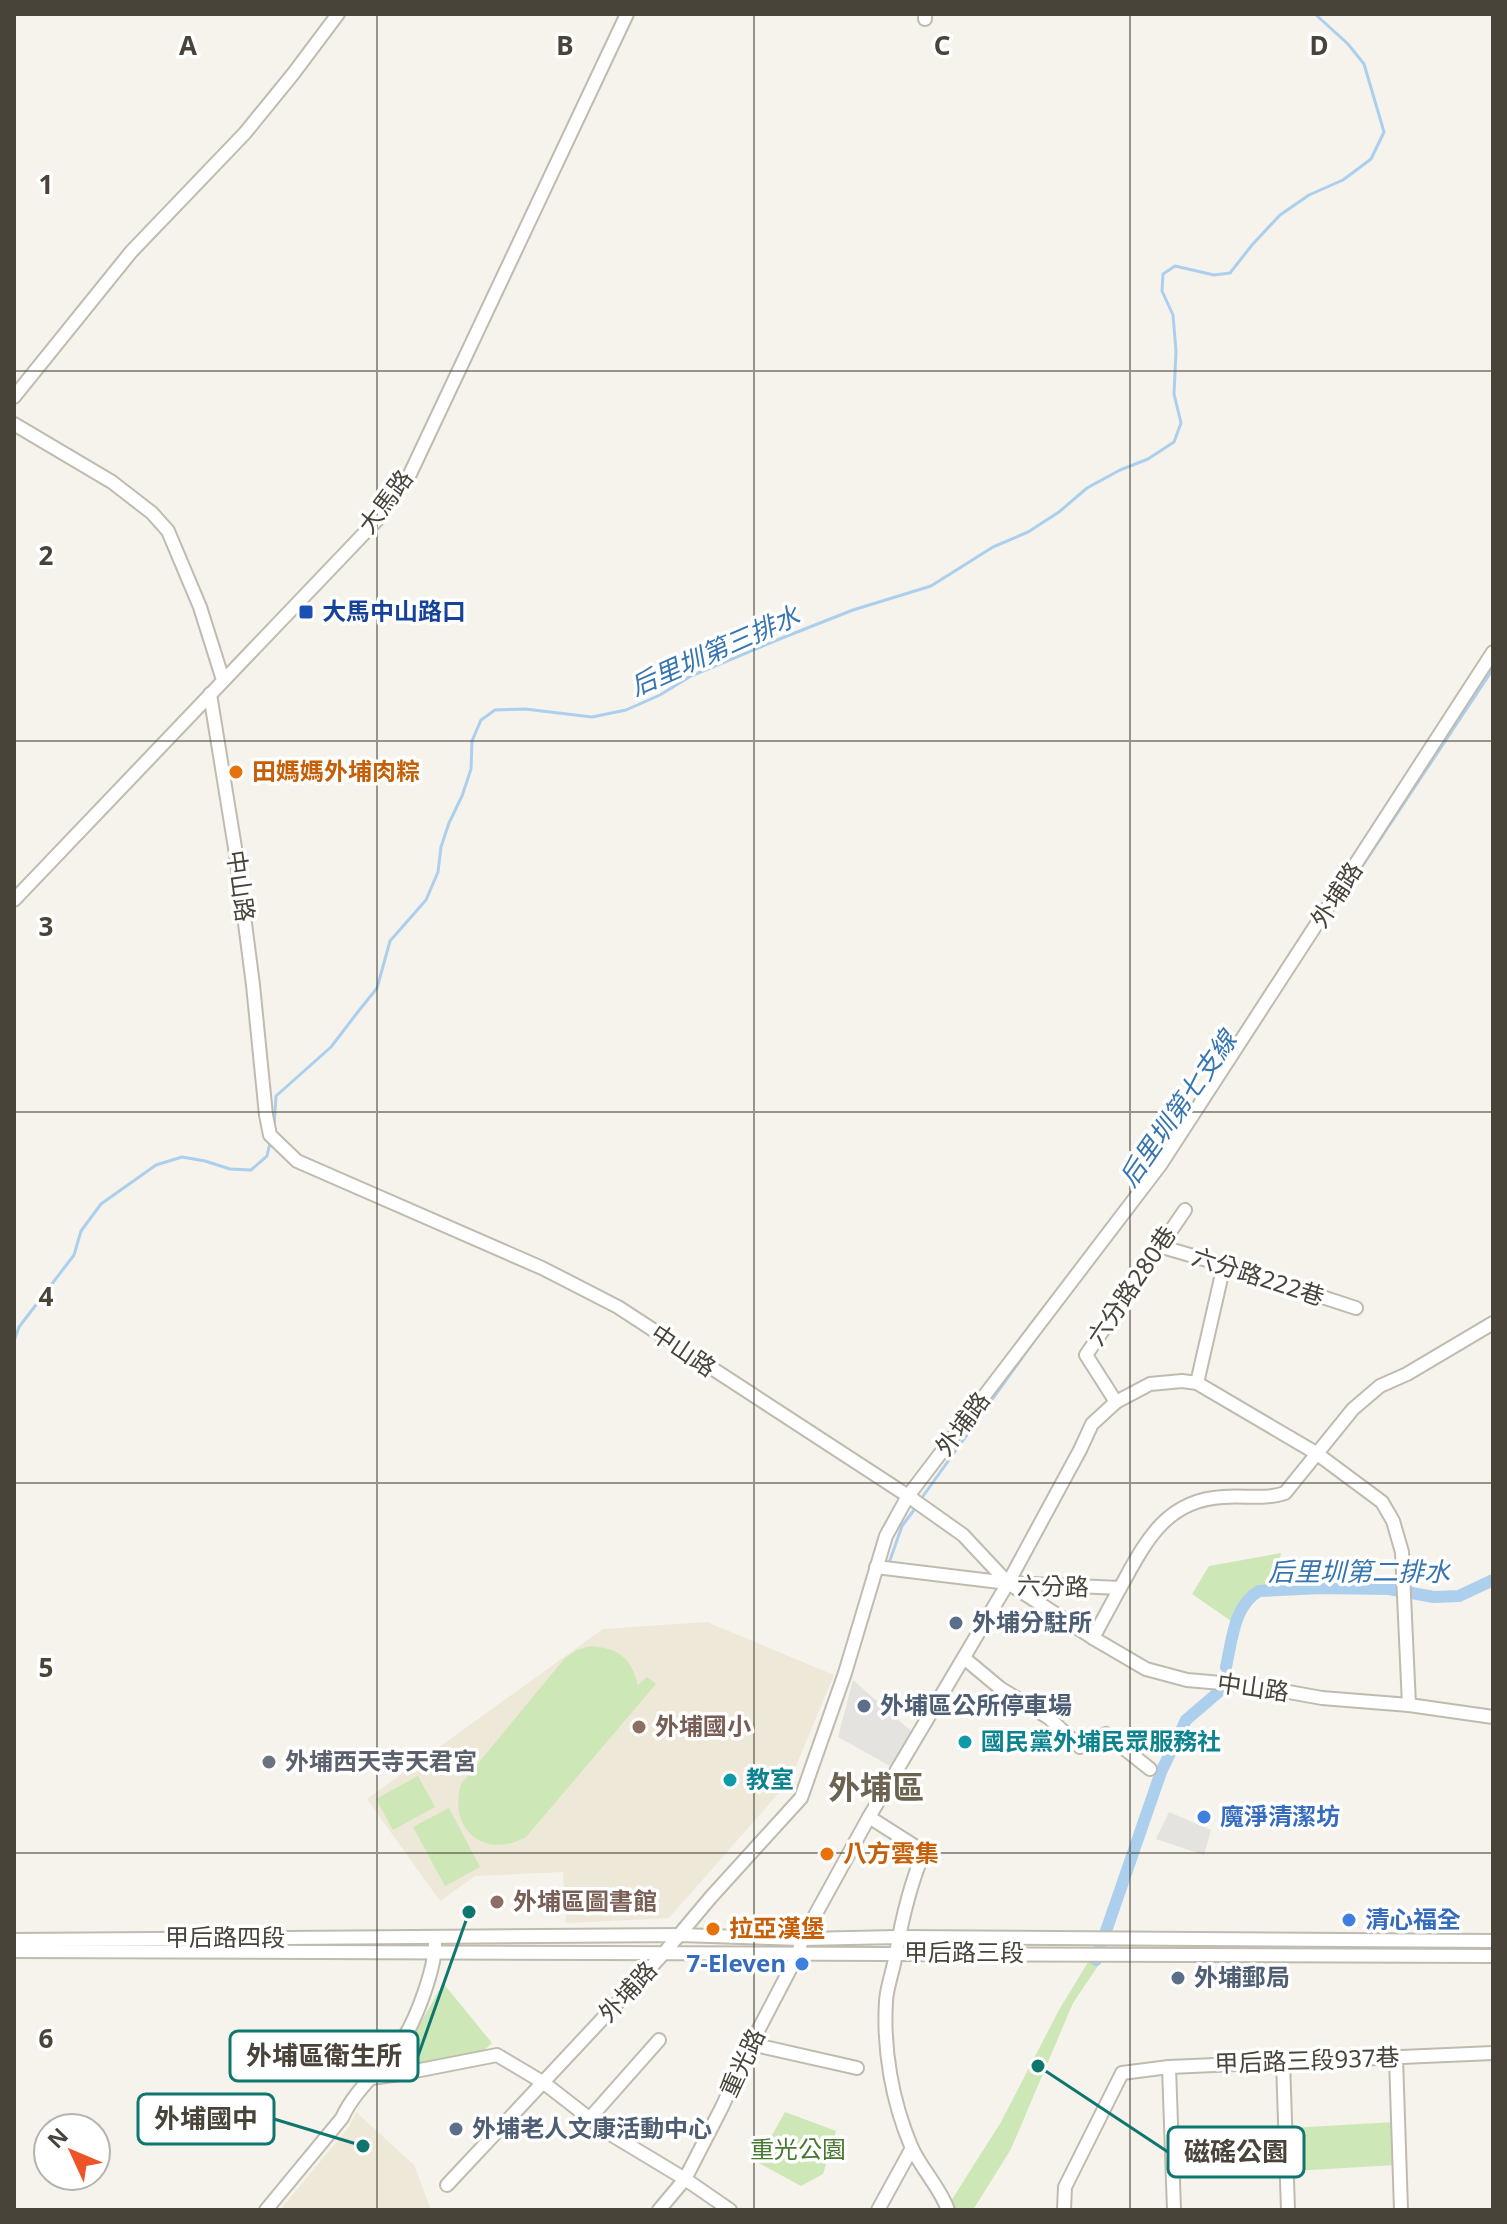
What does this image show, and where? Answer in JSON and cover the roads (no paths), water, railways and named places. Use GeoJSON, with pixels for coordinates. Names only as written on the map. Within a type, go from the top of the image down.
{"type":"FeatureCollection","features":[{"type":"Feature","properties":{"kind":"street"},"geometry":{"type":"LineString","coordinates":[[14,397],[131,252],[245,133],[338,14]]}},
{"type":"Feature","properties":{"kind":"street","name":"大馬路"},"geometry":{"type":"LineString","coordinates":[[15,900],[376,521],[410,474],[627,14]]}},
{"type":"Feature","properties":{"kind":"street"},"geometry":{"type":"LineString","coordinates":[[14,424],[112,482],[152,513],[168,531],[200,607],[223,680]]}},
{"type":"Feature","properties":{"kind":"street","name":"外埔路"},"geometry":{"type":"LineString","coordinates":[[447,2185],[664,1953],[801,1798],[845,1673],[886,1536],[908,1496],[1161,1164],[1493,652]]}},
{"type":"Feature","properties":{"kind":"street","name":"中山路"},"geometry":{"type":"LineString","coordinates":[[210,694],[236,854],[266,1115],[270,1135],[290,1155],[308,1166],[542,1268],[618,1307],[908,1496],[963,1535],[1008,1583],[1146,1669],[1187,1680],[1493,1717]]}},
{"type":"Feature","properties":{"kind":"street","name":"六分路280巷"},"geometry":{"type":"LineString","coordinates":[[1116,1402],[1086,1355],[1185,1210]]}},
{"type":"Feature","properties":{"kind":"street","name":"六分路222巷"},"geometry":{"type":"LineString","coordinates":[[1159,1246],[1356,1308]]}},
{"type":"Feature","properties":{"kind":"street"},"geometry":{"type":"LineString","coordinates":[[1197,1383],[1224,1265]]}},
{"type":"Feature","properties":{"kind":"street","name":"六分路"},"geometry":{"type":"LineString","coordinates":[[798,1954],[802,1939],[869,1817],[1008,1583],[1120,1588],[1146,1542],[1175,1511],[1196,1501],[1222,1497],[1270,1498],[1285,1493],[1353,1409],[1380,1386],[1407,1374],[1493,1323]]}},
{"type":"Feature","properties":{"kind":"street"},"geometry":{"type":"LineString","coordinates":[[876,1567],[1008,1583],[1092,1424],[1116,1402],[1150,1384],[1197,1383],[1316,1453],[1382,1502],[1393,1521],[1402,1552],[1409,1705]]}},
{"type":"Feature","properties":{"kind":"street"},"geometry":{"type":"LineString","coordinates":[[1093,1638],[1120,1588]]}},
{"type":"Feature","properties":{"kind":"street"},"geometry":{"type":"LineString","coordinates":[[964,1658],[1000,1688],[1049,1718],[1080,1747],[1106,1734],[1150,1769]]}},
{"type":"Feature","properties":{"kind":"street"},"geometry":{"type":"LineString","coordinates":[[869,1817],[924,1852],[898,1937],[886,2000],[887,2055],[896,2102],[912,2148],[948,2210]]}},
{"type":"Feature","properties":{"kind":"street","name":"甲后路三段"},"geometry":{"type":"LineString","coordinates":[[435,1937],[680,1935],[802,1939],[1493,1941]]}},
{"type":"Feature","properties":{"kind":"street"},"geometry":{"type":"LineString","coordinates":[[266,2210],[404,2038],[424,1994],[435,1951],[435,1937]]}},
{"type":"Feature","properties":{"kind":"street","name":"甲后路四段"},"geometry":{"type":"LineString","coordinates":[[14,1940],[435,1937]]}},
{"type":"Feature","properties":{"kind":"street","name":"甲后路四段"},"geometry":{"type":"LineString","coordinates":[[14,1951],[435,1951]]}},
{"type":"Feature","properties":{"kind":"street","name":"甲后路三段"},"geometry":{"type":"LineString","coordinates":[[435,1951],[1493,1956]]}},
{"type":"Feature","properties":{"kind":"street","name":"重光路"},"geometry":{"type":"LineString","coordinates":[[659,2210],[685,2179],[798,1954]]}},
{"type":"Feature","properties":{"kind":"street"},"geometry":{"type":"LineString","coordinates":[[590,2118],[659,2040]]}},
{"type":"Feature","properties":{"kind":"street"},"geometry":{"type":"LineString","coordinates":[[751,2044],[857,2068]]}},
{"type":"Feature","properties":{"kind":"street","name":"甲后路三段937巷"},"geometry":{"type":"LineString","coordinates":[[1064,2210],[1065,2187],[1122,2073],[1169,2067],[1493,2053]]}},
{"type":"Feature","properties":{"kind":"street"},"geometry":{"type":"LineString","coordinates":[[371,2078],[497,2055],[544,2083],[607,2132],[730,2210]]}},
{"type":"Feature","properties":{"kind":"street"},"geometry":{"type":"LineString","coordinates":[[1396,2058],[1401,2210]]}},
{"type":"Feature","properties":{"kind":"street"},"geometry":{"type":"LineString","coordinates":[[1283,2061],[1288,2210]]}},
{"type":"Feature","properties":{"kind":"street"},"geometry":{"type":"LineString","coordinates":[[1169,2067],[1174,2210]]}},
{"type":"Feature","properties":{"kind":"street"},"geometry":{"type":"LineString","coordinates":[[878,2210],[912,2148]]}},
{"type":"Feature","properties":{"kind":"waterway","name":"后里圳第三排水"},"geometry":{"type":"LineString","coordinates":[[274,1127],[276,1096],[331,1047],[377,988],[390,941],[426,900],[438,872],[441,847],[449,823],[471,769],[472,741],[481,720],[495,710],[525,709],[592,717],[626,710],[660,695],[691,676],[782,638],[853,610],[931,586],[993,547],[1028,532],[1059,512],[1087,488],[1148,459],[1174,442],[1181,423],[1174,394],[1176,351],[1173,315],[1162,291],[1163,274],[1175,266],[1214,275],[1230,273],[1280,215],[1309,195],[1343,180],[1371,159],[1384,132],[1364,64],[1348,44],[1315,14]]}},
{"type":"Feature","properties":{"kind":"waterway","name":"后里圳第七支線"},"geometry":{"type":"LineString","coordinates":[[1296,966],[1493,669]]}},
{"type":"Feature","properties":{"kind":"waterway","name":"后里圳第三排水"},"geometry":{"type":"LineString","coordinates":[[14,1341],[19,1327],[74,1255],[81,1231],[101,1204],[156,1165],[182,1157],[230,1169],[251,1170],[267,1156],[270,1143]]}},
{"type":"Feature","properties":{"kind":"waterway","name":"后里圳第七支線"},"geometry":{"type":"LineString","coordinates":[[921,1499],[1047,1323]]}},
{"type":"Feature","properties":{"kind":"waterway","name":"后里圳第七支線"},"geometry":{"type":"LineString","coordinates":[[889,1563],[902,1526],[917,1506]]}},
{"type":"Feature","properties":{"kind":"waterway","name":"后里圳第二排水"},"geometry":{"type":"LineString","coordinates":[[1226,1667],[1239,1614],[1259,1591],[1389,1589],[1434,1597],[1459,1596],[1493,1580]]}},
{"type":"Feature","properties":{"kind":"waterway","name":"后里圳第二排水"},"geometry":{"type":"LineString","coordinates":[[1096,1960],[1161,1772],[1186,1720],[1221,1690]]}},
{"type":"Feature","properties":{"kind":"place","name":"大馬中山路口"},"geometry":{"type":"Point","coordinates":[306,612]}},
{"type":"Feature","properties":{"kind":"place","name":"田媽媽外埔肉粽"},"geometry":{"type":"Point","coordinates":[236,772]}},
{"type":"Feature","properties":{"kind":"place","name":"外埔分駐所"},"geometry":{"type":"Point","coordinates":[956,1623]}},
{"type":"Feature","properties":{"kind":"place","name":"外埔區公所停車場"},"geometry":{"type":"Point","coordinates":[864,1706]}},
{"type":"Feature","properties":{"kind":"place","name":"外埔國小"},"geometry":{"type":"Point","coordinates":[639,1727]}},
{"type":"Feature","properties":{"kind":"place","name":"國民黨外埔民眾服務社"},"geometry":{"type":"Point","coordinates":[965,1742]}},
{"type":"Feature","properties":{"kind":"place","name":"外埔西天寺天君宮"},"geometry":{"type":"Point","coordinates":[269,1762]}},
{"type":"Feature","properties":{"kind":"place","name":"教室"},"geometry":{"type":"Point","coordinates":[730,1780]}},
{"type":"Feature","properties":{"kind":"place","name":"魔淨清潔坊"},"geometry":{"type":"Point","coordinates":[1204,1817]}},
{"type":"Feature","properties":{"kind":"place","name":"八方雲集"},"geometry":{"type":"Point","coordinates":[827,1854]}},
{"type":"Feature","properties":{"kind":"place","name":"外埔區圖書館"},"geometry":{"type":"Point","coordinates":[497,1902]}},
{"type":"Feature","properties":{"kind":"place","name":"外埔區衛生所"},"geometry":{"type":"Point","coordinates":[469,1912]}},
{"type":"Feature","properties":{"kind":"place","name":"清心福全"},"geometry":{"type":"Point","coordinates":[1349,1920]}},
{"type":"Feature","properties":{"kind":"place","name":"拉亞漢堡"},"geometry":{"type":"Point","coordinates":[713,1929]}},
{"type":"Feature","properties":{"kind":"place","name":"7-Eleven"},"geometry":{"type":"Point","coordinates":[802,1964]}},
{"type":"Feature","properties":{"kind":"place","name":"外埔郵局"},"geometry":{"type":"Point","coordinates":[1178,1978]}},
{"type":"Feature","properties":{"kind":"place","name":"磁磘公園"},"geometry":{"type":"Point","coordinates":[1038,2066]}},
{"type":"Feature","properties":{"kind":"place","name":"外埔老人文康活動中心"},"geometry":{"type":"Point","coordinates":[456,2129]}},
{"type":"Feature","properties":{"kind":"place","name":"外埔國中"},"geometry":{"type":"Point","coordinates":[363,2146]}},
{"type":"Feature","properties":{"kind":"district","name":"外埔區"},"geometry":{"type":"Point","coordinates":[876,1788]}},
{"type":"Feature","properties":{"kind":"park label","name":"重光公園"},"geometry":{"type":"Point","coordinates":[798,2150]}}]}
